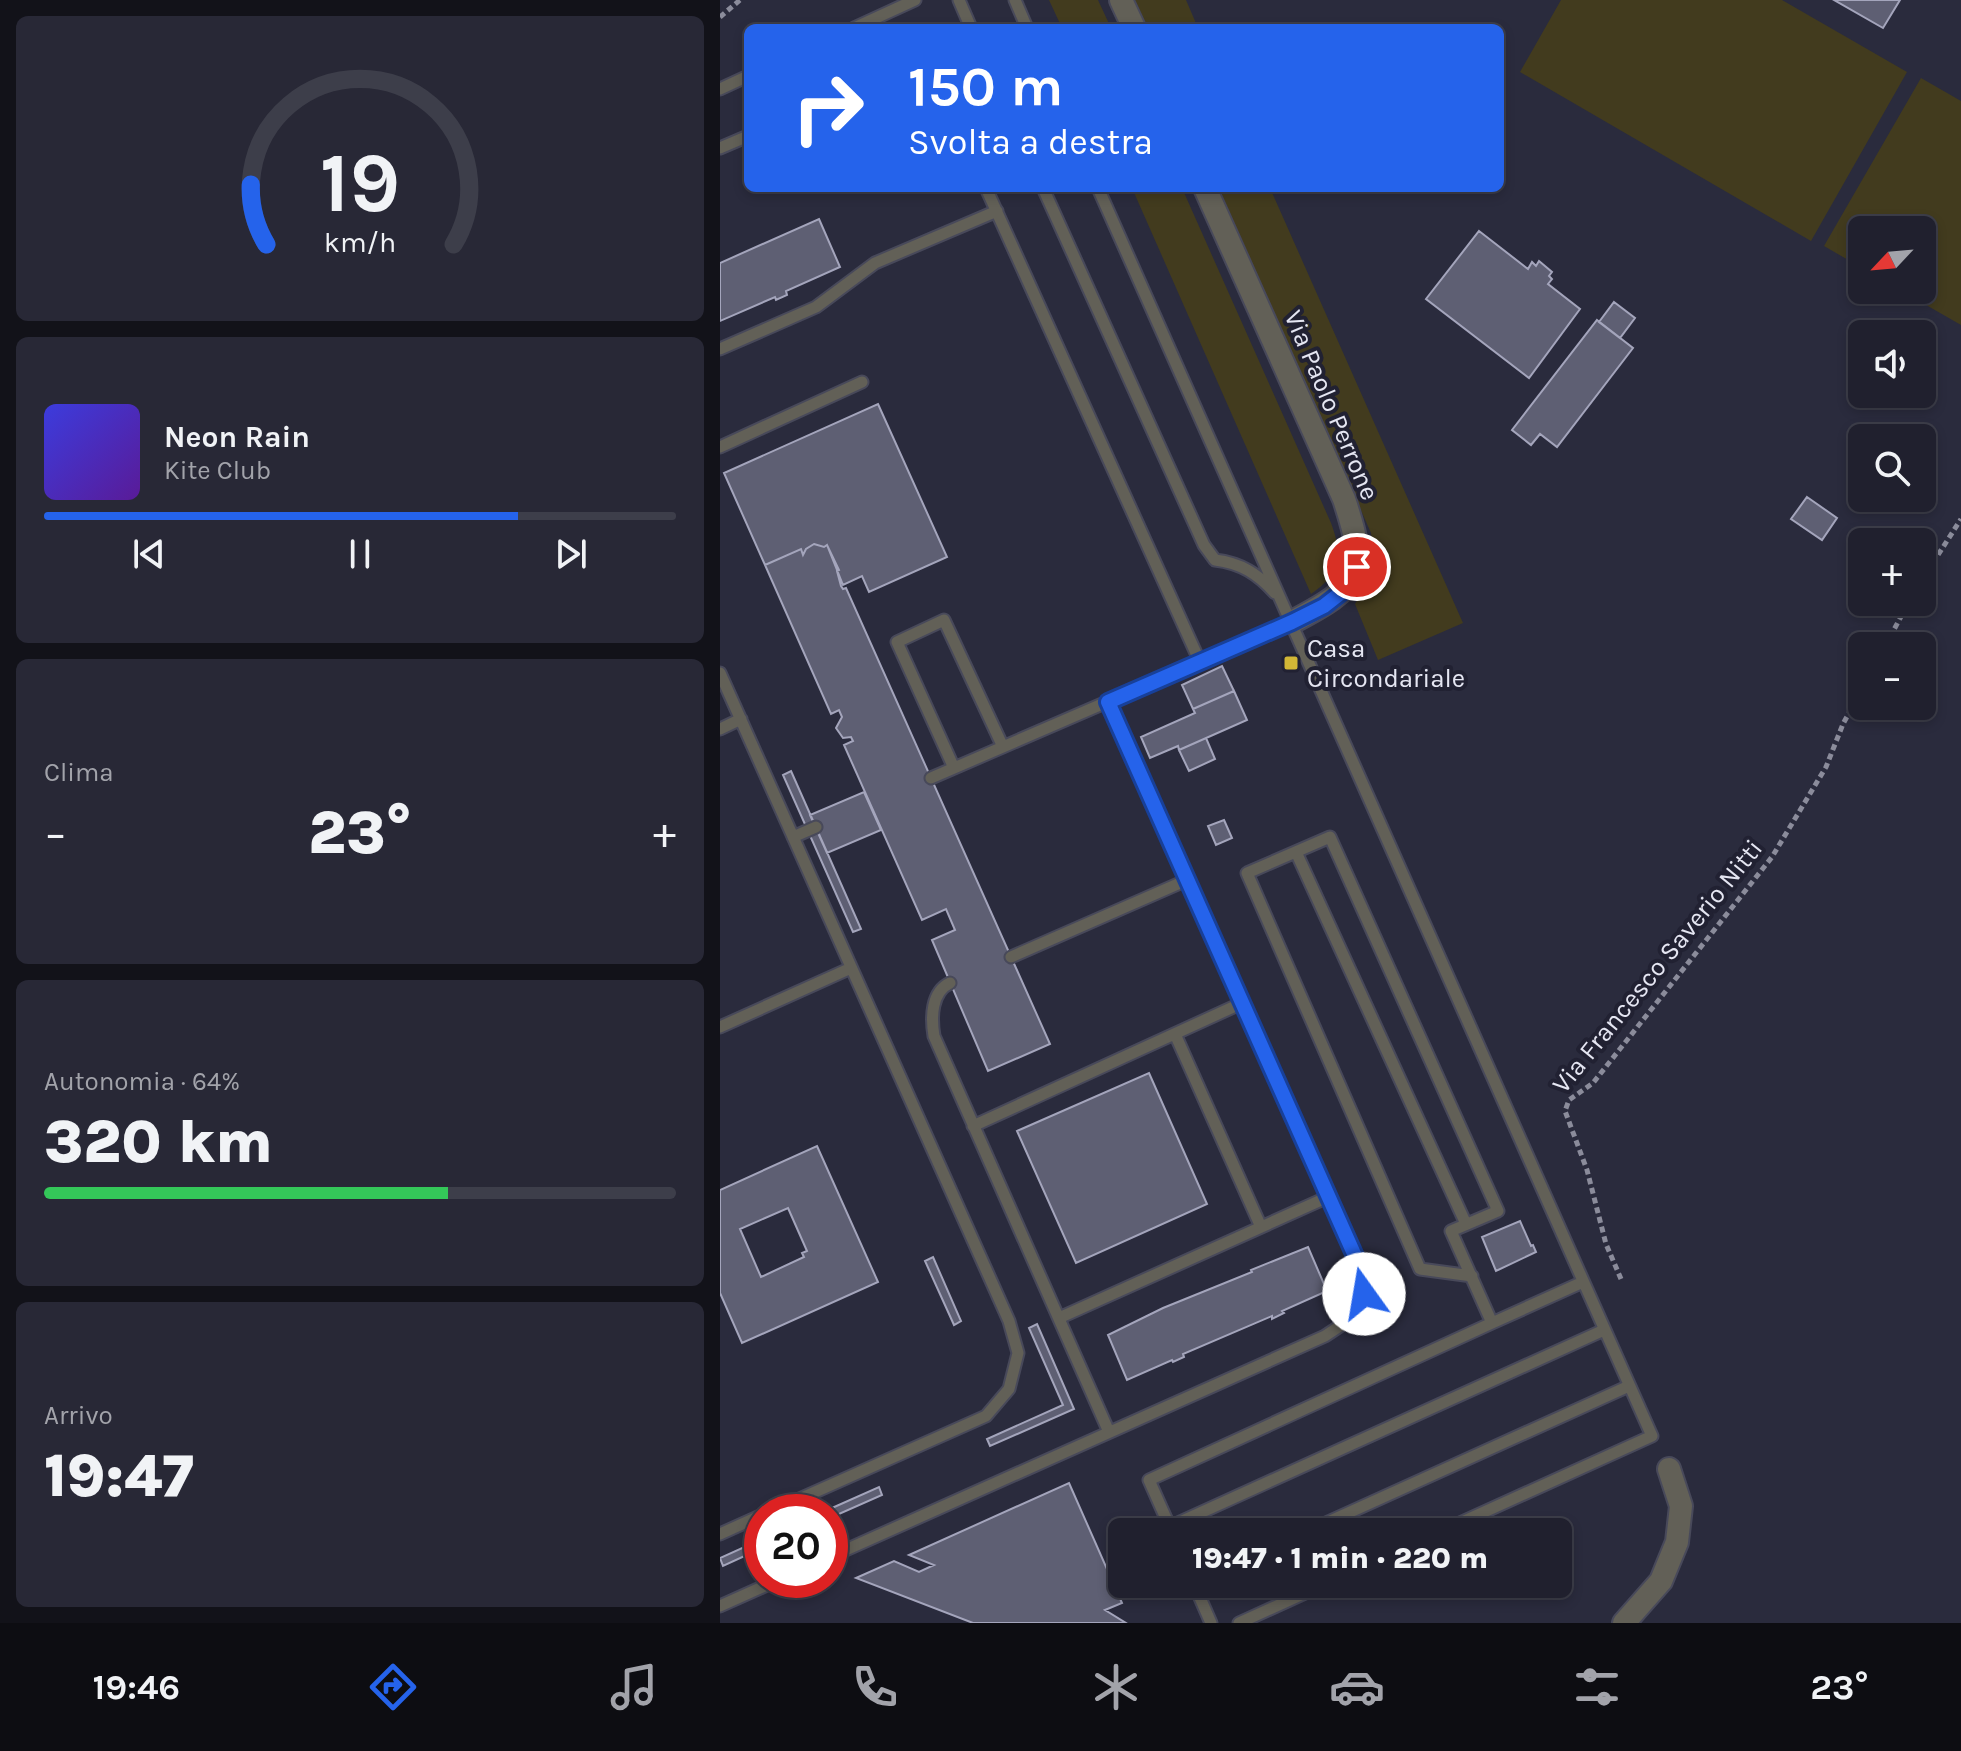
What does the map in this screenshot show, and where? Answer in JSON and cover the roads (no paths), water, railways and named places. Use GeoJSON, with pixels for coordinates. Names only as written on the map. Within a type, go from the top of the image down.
{"type":"FeatureCollection","features":[{"type":"Feature","properties":{"kind":"street"},"geometry":{"type":"LineString","coordinates":[[1121,0],[1132,24]]}},
{"type":"Feature","properties":{"kind":"street","name":"Via Paolo Perrone"},"geometry":{"type":"LineString","coordinates":[[1207,192],[1344,499],[1359,545],[1357,567],[1347,588],[1324,606],[1287,613]]}},
{"type":"Feature","properties":{"kind":"street"},"geometry":{"type":"LineString","coordinates":[[1624,1623],[1661,1581],[1677,1542],[1681,1506],[1669,1469]]}},
{"type":"Feature","properties":{"kind":"lane"},"geometry":{"type":"LineString","coordinates":[[863,24],[915,0]]}},
{"type":"Feature","properties":{"kind":"lane"},"geometry":{"type":"LineString","coordinates":[[959,0],[969,24]]}},
{"type":"Feature","properties":{"kind":"lane"},"geometry":{"type":"LineString","coordinates":[[1015,0],[1025,24]]}},
{"type":"Feature","properties":{"kind":"lane"},"geometry":{"type":"LineString","coordinates":[[720,89],[744,78]]}},
{"type":"Feature","properties":{"kind":"lane"},"geometry":{"type":"LineString","coordinates":[[720,148],[744,138]]}},
{"type":"Feature","properties":{"kind":"lane"},"geometry":{"type":"LineString","coordinates":[[988,192],[1200,662]]}},
{"type":"Feature","properties":{"kind":"lane"},"geometry":{"type":"LineString","coordinates":[[1045,192],[1204,545],[1215,560],[1240,564],[1252,572],[1287,613]]}},
{"type":"Feature","properties":{"kind":"lane"},"geometry":{"type":"LineString","coordinates":[[1100,192],[1652,1436],[1471,1518]]}},
{"type":"Feature","properties":{"kind":"lane"},"geometry":{"type":"LineString","coordinates":[[720,349],[816,307],[875,263],[997,211]]}},
{"type":"Feature","properties":{"kind":"lane"},"geometry":{"type":"LineString","coordinates":[[720,447],[862,382]]}},
{"type":"Feature","properties":{"kind":"lane"},"geometry":{"type":"LineString","coordinates":[[931,778],[1200,662],[1287,613]]}},
{"type":"Feature","properties":{"kind":"lane"},"geometry":{"type":"LineString","coordinates":[[954,768],[897,642],[944,620],[1003,747]]}},
{"type":"Feature","properties":{"kind":"lane"},"geometry":{"type":"LineString","coordinates":[[720,673],[1009,1321],[1018,1353],[1009,1389],[986,1416],[810,1494]]}},
{"type":"Feature","properties":{"kind":"lane"},"geometry":{"type":"LineString","coordinates":[[848,1549],[1325,1336],[1352,1318],[1364,1294],[1355,1256],[1108,702]]}},
{"type":"Feature","properties":{"kind":"lane"},"geometry":{"type":"LineString","coordinates":[[720,729],[741,719]]}},
{"type":"Feature","properties":{"kind":"lane"},"geometry":{"type":"LineString","coordinates":[[793,837],[816,827]]}},
{"type":"Feature","properties":{"kind":"lane"},"geometry":{"type":"LineString","coordinates":[[1472,1276],[1420,1269],[1247,873],[1330,837],[1498,1211],[1451,1231],[1472,1276],[1492,1323]]}},
{"type":"Feature","properties":{"kind":"lane"},"geometry":{"type":"LineString","coordinates":[[1296,852],[1466,1224]]}},
{"type":"Feature","properties":{"kind":"lane"},"geometry":{"type":"LineString","coordinates":[[1011,957],[1187,880]]}},
{"type":"Feature","properties":{"kind":"lane"},"geometry":{"type":"LineString","coordinates":[[720,1027],[851,968]]}},
{"type":"Feature","properties":{"kind":"lane"},"geometry":{"type":"LineString","coordinates":[[950,983],[944,986],[931,1012],[934,1036],[1109,1432]]}},
{"type":"Feature","properties":{"kind":"lane"},"geometry":{"type":"LineString","coordinates":[[973,1126],[1242,1003]]}},
{"type":"Feature","properties":{"kind":"lane"},"geometry":{"type":"LineString","coordinates":[[1175,1034],[1261,1227]]}},
{"type":"Feature","properties":{"kind":"lane"},"geometry":{"type":"LineString","coordinates":[[1059,1318],[1328,1197]]}},
{"type":"Feature","properties":{"kind":"lane"},"geometry":{"type":"LineString","coordinates":[[1165,1518],[1149,1480],[1583,1282]]}},
{"type":"Feature","properties":{"kind":"lane"},"geometry":{"type":"LineString","coordinates":[[1194,1518],[1604,1330]]}},
{"type":"Feature","properties":{"kind":"lane"},"geometry":{"type":"LineString","coordinates":[[1337,1518],[1629,1386]]}},
{"type":"Feature","properties":{"kind":"lane"},"geometry":{"type":"LineString","coordinates":[[720,1534],[744,1523]]}},
{"type":"Feature","properties":{"kind":"lane"},"geometry":{"type":"LineString","coordinates":[[720,1606],[744,1595]]}},
{"type":"Feature","properties":{"kind":"lane"},"geometry":{"type":"LineString","coordinates":[[1200,1598],[1211,1623]]}},
{"type":"Feature","properties":{"kind":"lane"},"geometry":{"type":"LineString","coordinates":[[1239,1623],[1294,1598]]}},
{"type":"Feature","properties":{"kind":"place","name":"Casa Circondariale"},"geometry":{"type":"Point","coordinates":[1291,663]}}]}
